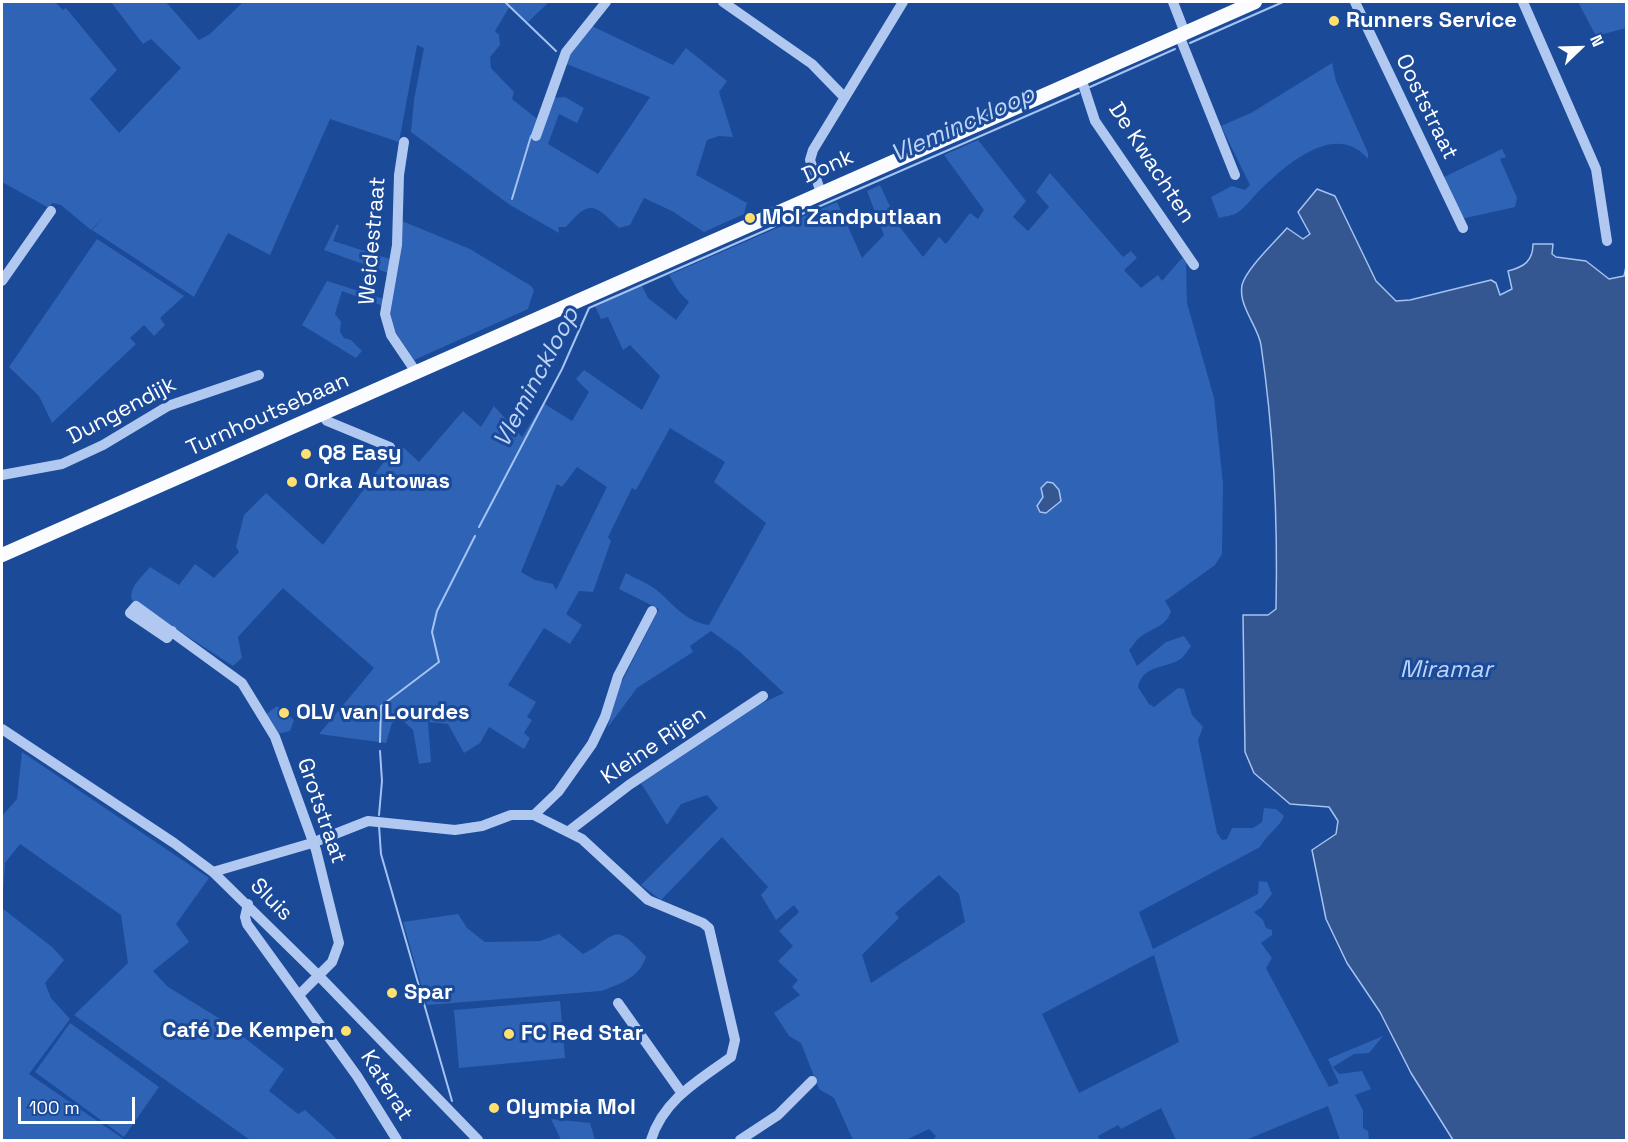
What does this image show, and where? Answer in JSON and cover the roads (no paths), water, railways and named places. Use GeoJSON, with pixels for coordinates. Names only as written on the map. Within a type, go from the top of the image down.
{"type":"FeatureCollection","features":[{"type":"Feature","properties":{"kind":"main road","name":"Donk"},"geometry":{"type":"LineString","coordinates":[[550,313],[1255,2]]}},
{"type":"Feature","properties":{"kind":"main road","name":"Turnhoutsebaan"},"geometry":{"type":"LineString","coordinates":[[2,555],[550,313]]}},
{"type":"Feature","properties":{"kind":"street"},"geometry":{"type":"LineString","coordinates":[[536,136],[566,52],[606,2]]}},
{"type":"Feature","properties":{"kind":"street"},"geometry":{"type":"LineString","coordinates":[[723,2],[812,64],[844,97]]}},
{"type":"Feature","properties":{"kind":"street"},"geometry":{"type":"LineString","coordinates":[[821,193],[810,160],[813,150],[903,2]]}},
{"type":"Feature","properties":{"kind":"street"},"geometry":{"type":"LineString","coordinates":[[1173,2],[1182,34],[1235,175]]}},
{"type":"Feature","properties":{"kind":"street","name":"Ooststraat"},"geometry":{"type":"LineString","coordinates":[[1355,2],[1463,228]]}},
{"type":"Feature","properties":{"kind":"street"},"geometry":{"type":"LineString","coordinates":[[1523,2],[1596,169],[1607,241]]}},
{"type":"Feature","properties":{"kind":"street","name":"De Kwachten"},"geometry":{"type":"LineString","coordinates":[[1081,78],[1095,121],[1194,265]]}},
{"type":"Feature","properties":{"kind":"street","name":"Weidestraat"},"geometry":{"type":"LineString","coordinates":[[404,142],[399,175],[397,245],[385,314],[391,335],[416,372]]}},
{"type":"Feature","properties":{"kind":"street"},"geometry":{"type":"LineString","coordinates":[[2,281],[51,211]]}},
{"type":"Feature","properties":{"kind":"street","name":"Dungendijk"},"geometry":{"type":"LineString","coordinates":[[2,475],[49,467],[75,459],[168,406],[259,375]]}},
{"type":"Feature","properties":{"kind":"street"},"geometry":{"type":"LineString","coordinates":[[321,414],[327,421],[390,447]]}},
{"type":"Feature","properties":{"kind":"street"},"geometry":{"type":"LineString","coordinates":[[534,815],[565,783],[592,744],[605,717],[618,676],[652,611]]}},
{"type":"Feature","properties":{"kind":"street","name":"Grotstraat"},"geometry":{"type":"LineString","coordinates":[[172,631],[242,683],[275,737],[312,843],[339,943],[332,962],[299,995]]}},
{"type":"Feature","properties":{"kind":"street","name":"Kleine Rijen"},"geometry":{"type":"LineString","coordinates":[[569,831],[629,785],[763,696]]}},
{"type":"Feature","properties":{"kind":"street","name":"Sluis"},"geometry":{"type":"LineString","coordinates":[[2,729],[174,843],[213,872],[248,904],[478,1140]]}},
{"type":"Feature","properties":{"kind":"street"},"geometry":{"type":"LineString","coordinates":[[213,872],[312,843],[376,819],[455,830],[482,826],[511,815],[534,815],[582,838],[648,900],[703,923],[709,928],[735,1040],[731,1056],[681,1092],[664,1114],[651,1140]]}},
{"type":"Feature","properties":{"kind":"street","name":"Katerat"},"geometry":{"type":"LineString","coordinates":[[248,904],[245,917],[247,924],[357,1076],[397,1140]]}},
{"type":"Feature","properties":{"kind":"street"},"geometry":{"type":"LineString","coordinates":[[618,1004],[681,1092]]}},
{"type":"Feature","properties":{"kind":"street"},"geometry":{"type":"LineString","coordinates":[[740,1140],[778,1114],[812,1081]]}},
{"type":"Feature","properties":{"kind":"water","name":"Miramar"},"geometry":{"type":"Polygon","coordinates":[[[1317,189],[1335,196],[1376,281],[1396,301],[1410,300],[1491,280],[1496,283],[1500,295],[1512,289],[1508,271],[1519,267],[1529,259],[1533,244],[1553,244],[1552,254],[1556,257],[1586,261],[1609,279],[1624,276],[1626,267],[1626,1140],[1453,1140],[1411,1073],[1380,1012],[1347,963],[1326,919],[1312,850],[1336,834],[1338,821],[1329,807],[1290,804],[1254,773],[1245,752],[1243,615],[1268,615],[1276,609],[1276,543],[1272,444],[1261,345],[1245,308],[1242,285],[1255,264],[1287,228],[1303,239],[1310,234],[1298,212],[1317,189]]]}},
{"type":"Feature","properties":{"kind":"water"},"geometry":{"type":"Polygon","coordinates":[[[1047,482],[1053,483],[1059,490],[1061,501],[1046,513],[1040,512],[1037,506],[1043,497],[1041,488],[1047,482]]]}},
{"type":"Feature","properties":{"kind":"waterway"},"geometry":{"type":"LineString","coordinates":[[505,2],[556,51]]}},
{"type":"Feature","properties":{"kind":"waterway","name":"Vleminckloop"},"geometry":{"type":"LineString","coordinates":[[1190,43],[1283,2]]}},
{"type":"Feature","properties":{"kind":"waterway","name":"Vleminckloop"},"geometry":{"type":"LineString","coordinates":[[1090,87],[1175,49]]}},
{"type":"Feature","properties":{"kind":"waterway","name":"Vleminckloop"},"geometry":{"type":"LineString","coordinates":[[795,217],[1079,93]]}},
{"type":"Feature","properties":{"kind":"waterway"},"geometry":{"type":"LineString","coordinates":[[512,199],[531,136]]}},
{"type":"Feature","properties":{"kind":"waterway","name":"Vleminckloop"},"geometry":{"type":"LineString","coordinates":[[479,527],[562,369],[589,308],[789,220]]}},
{"type":"Feature","properties":{"kind":"waterway","name":"Vleminckloop"},"geometry":{"type":"LineString","coordinates":[[380,742],[381,706],[439,662],[432,632],[437,611],[475,536]]}},
{"type":"Feature","properties":{"kind":"waterway","name":"Vleminckloop"},"geometry":{"type":"LineString","coordinates":[[379,815],[382,781],[380,751]]}},
{"type":"Feature","properties":{"kind":"waterway","name":"Vleminckloop"},"geometry":{"type":"LineString","coordinates":[[379,826],[381,854],[452,1101]]}},
{"type":"Feature","properties":{"kind":"place","name":"Runners Service"},"geometry":{"type":"Point","coordinates":[1334,21]}},
{"type":"Feature","properties":{"kind":"place","name":"Mol Zandputlaan"},"geometry":{"type":"Point","coordinates":[750,218]}},
{"type":"Feature","properties":{"kind":"place","name":"Q8 Easy"},"geometry":{"type":"Point","coordinates":[306,454]}},
{"type":"Feature","properties":{"kind":"place","name":"Orka Autowas"},"geometry":{"type":"Point","coordinates":[292,482]}},
{"type":"Feature","properties":{"kind":"place","name":"OLV van Lourdes"},"geometry":{"type":"Point","coordinates":[284,713]}},
{"type":"Feature","properties":{"kind":"place","name":"Spar"},"geometry":{"type":"Point","coordinates":[392,993]}},
{"type":"Feature","properties":{"kind":"place","name":"Café De Kempen"},"geometry":{"type":"Point","coordinates":[346,1031]}},
{"type":"Feature","properties":{"kind":"place","name":"FC Red Star"},"geometry":{"type":"Point","coordinates":[509,1034]}},
{"type":"Feature","properties":{"kind":"place","name":"Olympia Mol"},"geometry":{"type":"Point","coordinates":[494,1108]}}]}
